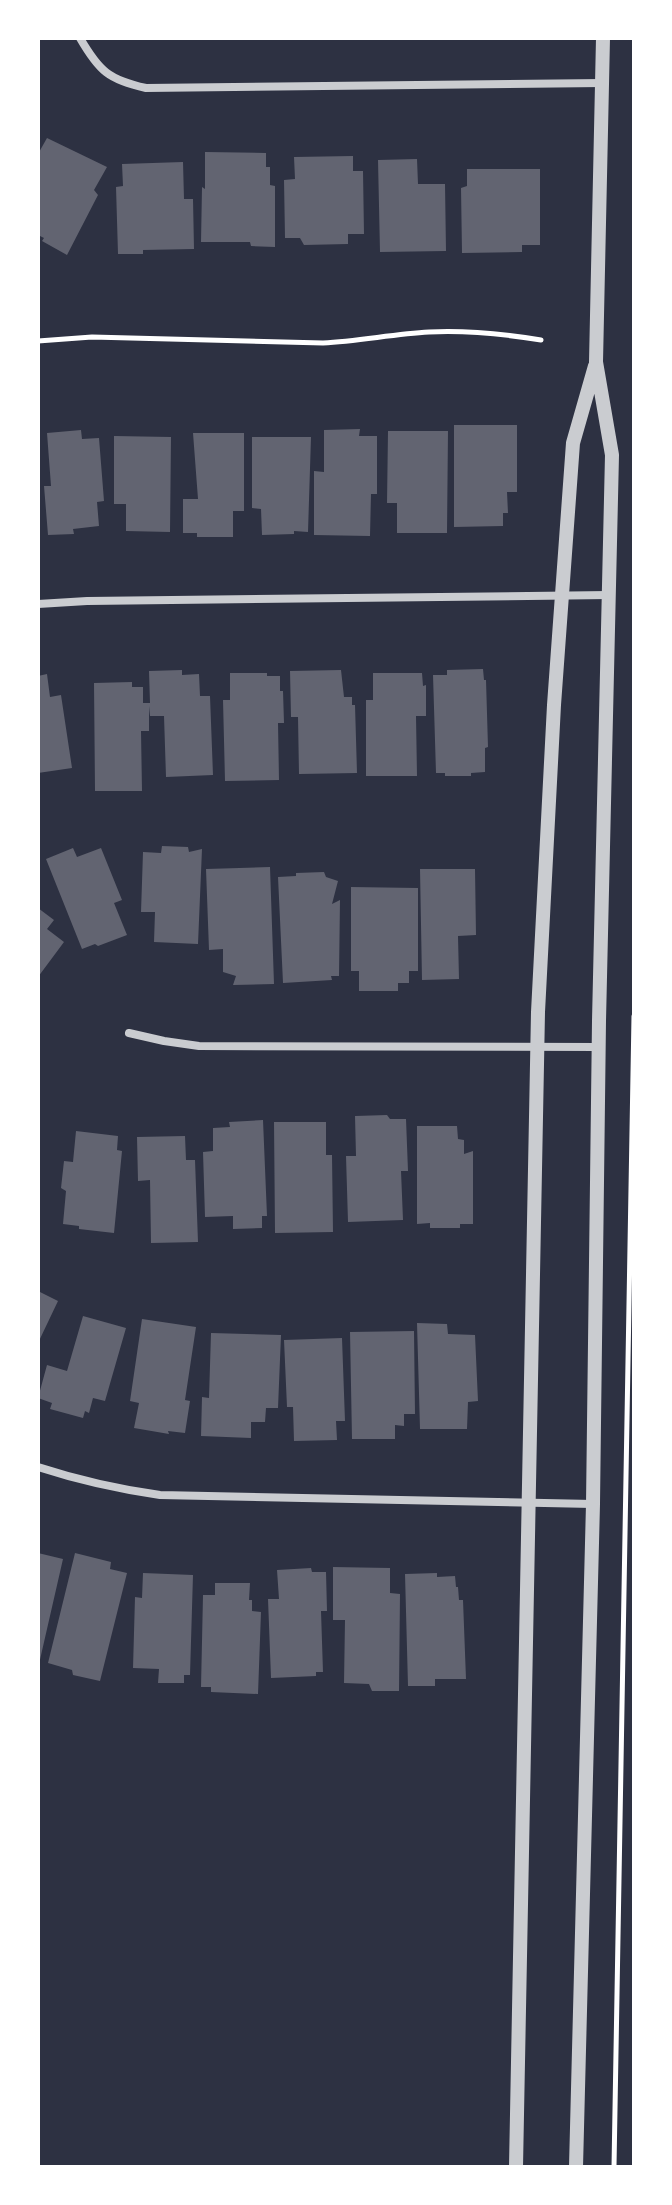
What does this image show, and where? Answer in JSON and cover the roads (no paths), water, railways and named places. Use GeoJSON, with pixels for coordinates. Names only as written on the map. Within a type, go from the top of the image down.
{"type":"FeatureCollection","features":[{"type":"Feature","properties":{"kind":"street"},"geometry":{"type":"LineString","coordinates":[[80,38],[102,71],[122,83],[146,88],[603,83]]}},
{"type":"Feature","properties":{"kind":"street"},"geometry":{"type":"LineString","coordinates":[[576,2167],[593,1504],[612,455],[596,362],[603,38]]}},
{"type":"Feature","properties":{"kind":"street"},"geometry":{"type":"LineString","coordinates":[[516,2167],[538,1047],[554,705],[573,443],[596,362]]}},
{"type":"Feature","properties":{"kind":"street"},"geometry":{"type":"LineString","coordinates":[[38,604],[609,595]]}},
{"type":"Feature","properties":{"kind":"street"},"geometry":{"type":"LineString","coordinates":[[129,1033],[199,1046],[599,1047]]}},
{"type":"Feature","properties":{"kind":"street"},"geometry":{"type":"LineString","coordinates":[[38,1467],[119,1489],[160,1495],[593,1504]]}}]}
